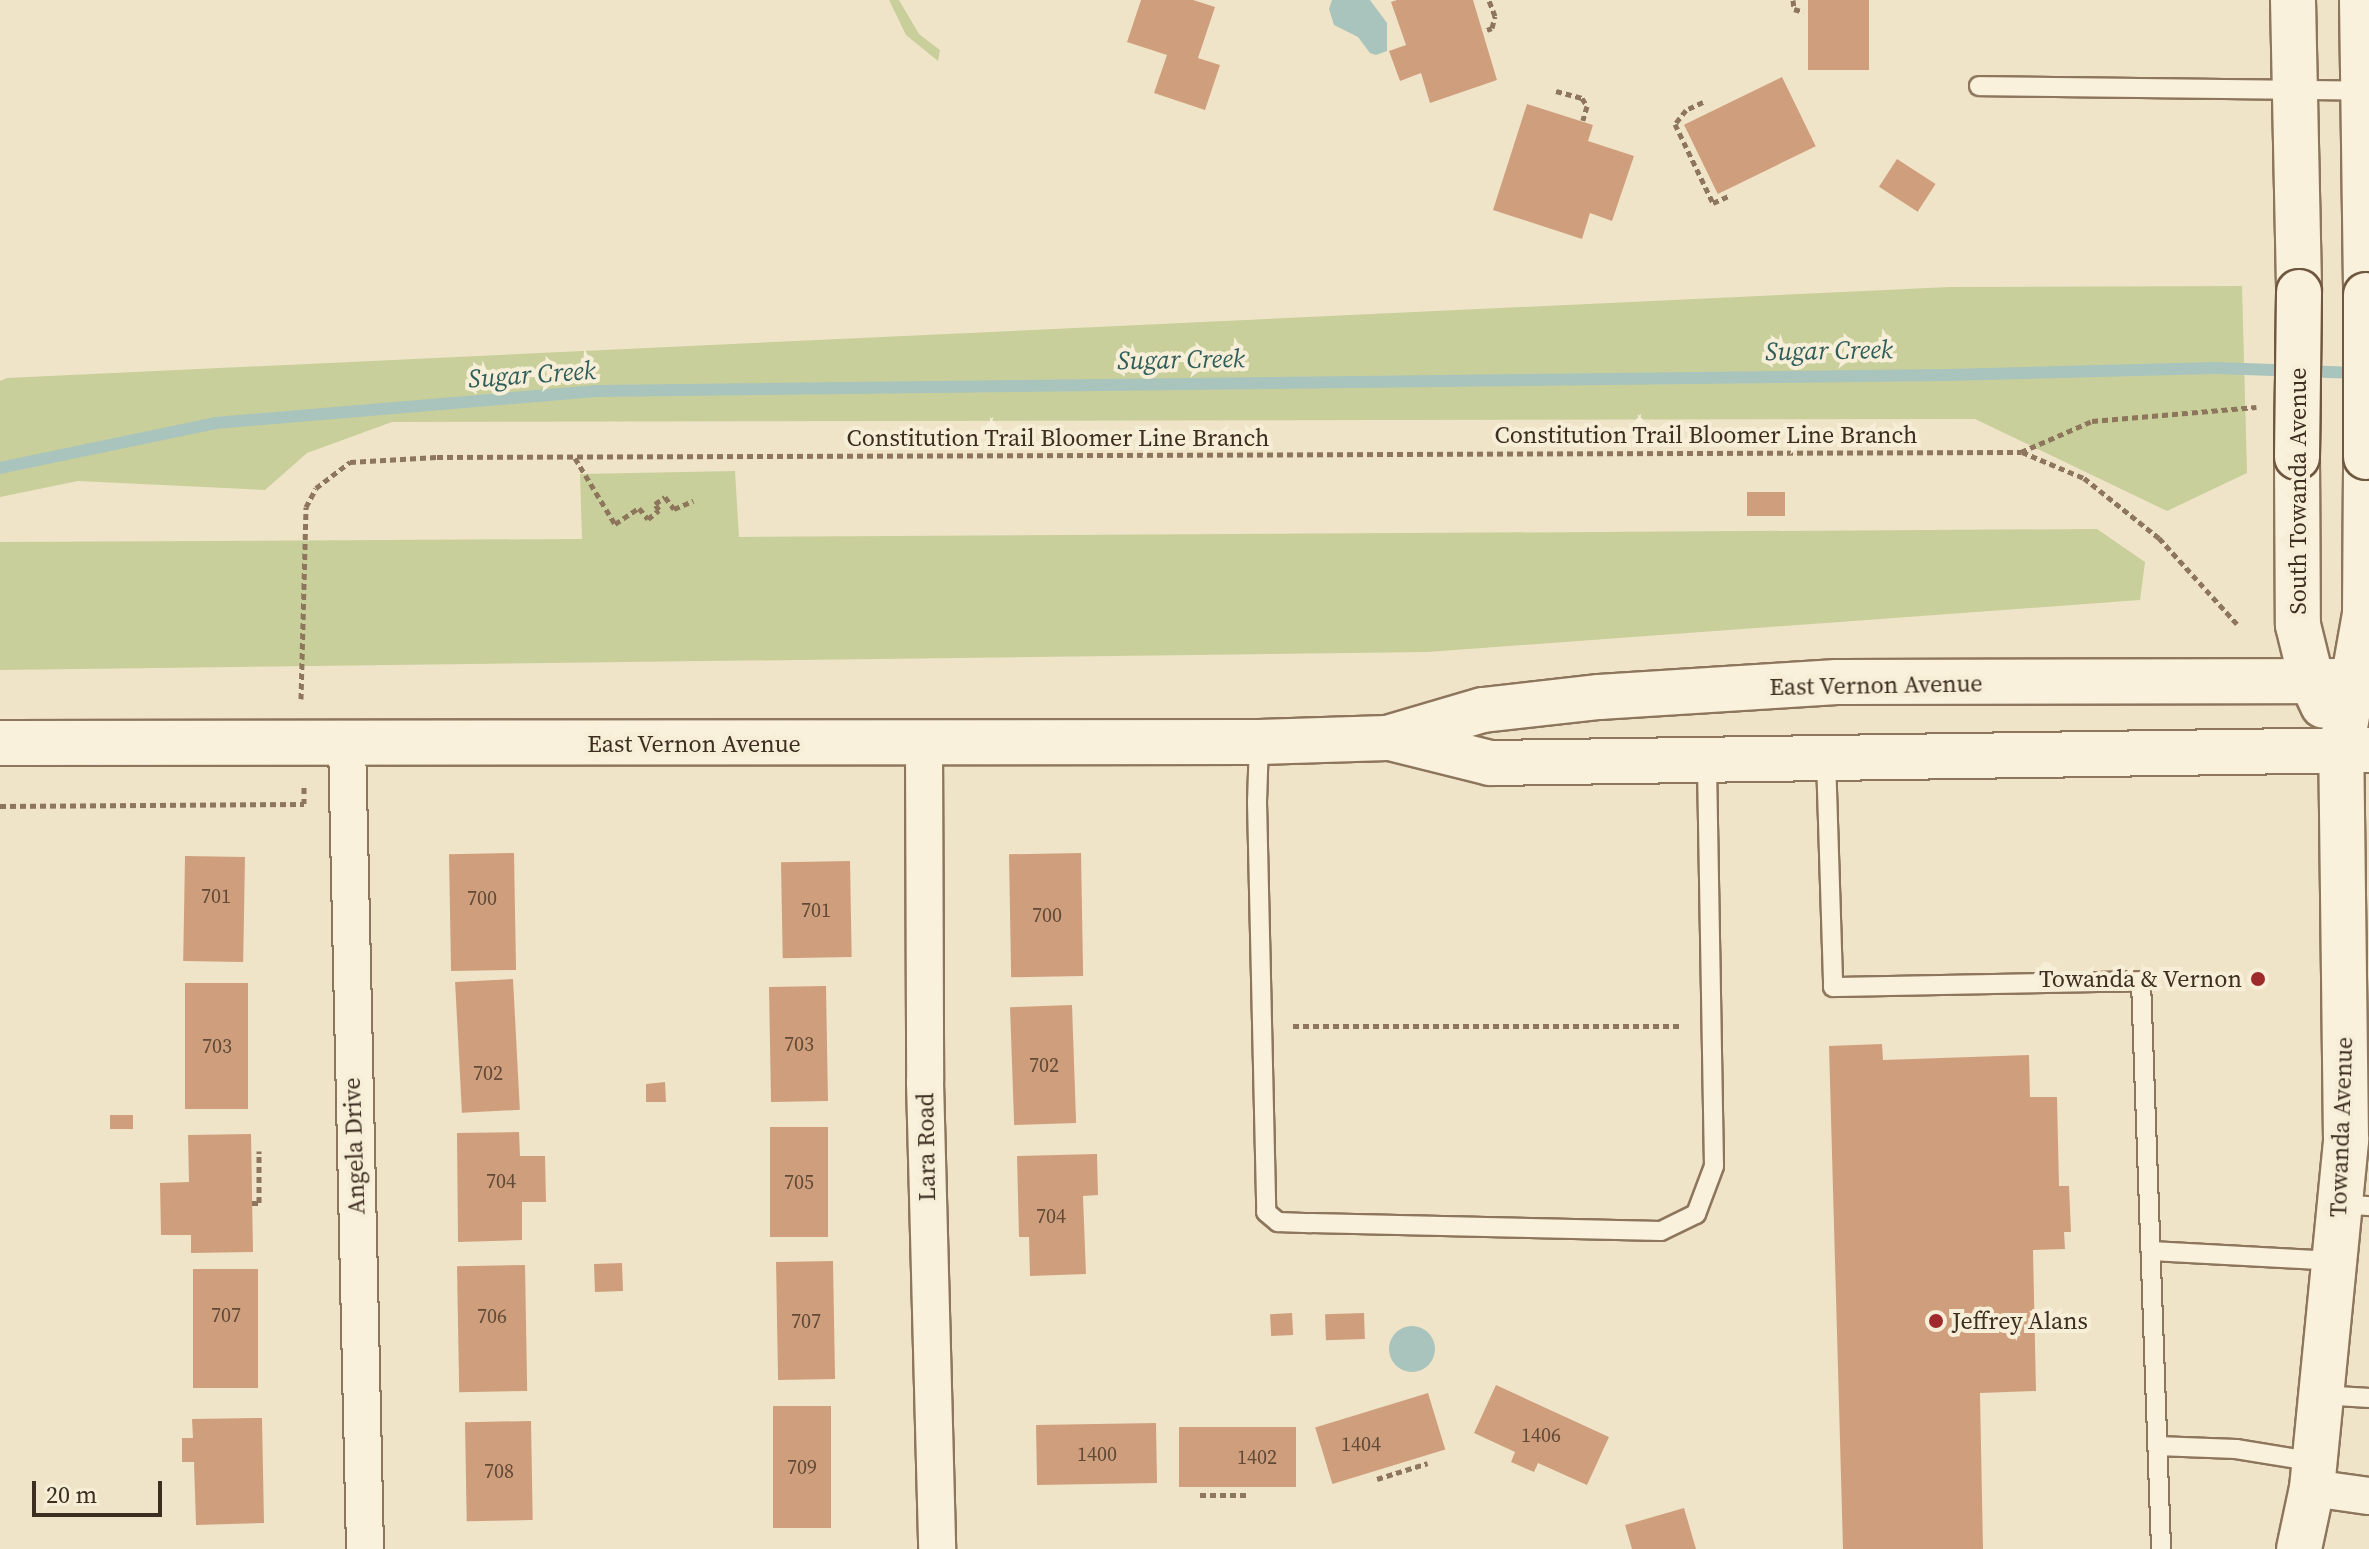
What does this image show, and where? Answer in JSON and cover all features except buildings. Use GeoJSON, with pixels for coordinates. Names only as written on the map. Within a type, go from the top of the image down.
{"type":"FeatureCollection","features":[{"type":"Feature","properties":{"kind":"main road","name":"South Towanda Avenue"},"geometry":{"type":"LineString","coordinates":[[2293,0],[2299,292],[2298,625],[2345,681],[2355,750]]}},
{"type":"Feature","properties":{"kind":"main road"},"geometry":{"type":"LineString","coordinates":[[2345,681],[2365,614],[2366,295],[2362,0]]}},
{"type":"Feature","properties":{"kind":"main road","name":"East Vernon Avenue"},"geometry":{"type":"LineString","coordinates":[[0,743],[1259,742],[1387,738],[1483,710],[1671,692],[1837,682],[2345,681]]}},
{"type":"Feature","properties":{"kind":"main road","name":"East Vernon Avenue"},"geometry":{"type":"LineString","coordinates":[[1387,738],[1490,763],[2355,750]]}},
{"type":"Feature","properties":{"kind":"main road","name":"Towanda Avenue"},"geometry":{"type":"LineString","coordinates":[[2299,1549],[2314,1475],[2334,1261],[2354,1205],[2357,1108],[2355,750]]}},
{"type":"Feature","properties":{"kind":"street","name":"Angela Drive"},"geometry":{"type":"LineString","coordinates":[[347,743],[365,1549]]}},
{"type":"Feature","properties":{"kind":"street","name":"Lara Road"},"geometry":{"type":"LineString","coordinates":[[924,744],[925,1082],[937,1549]]}},
{"type":"Feature","properties":{"kind":"street"},"geometry":{"type":"LineString","coordinates":[[2314,1475],[2369,1496]]}},
{"type":"Feature","properties":{"kind":"lane"},"geometry":{"type":"LineString","coordinates":[[1979,86],[2363,91]]}},
{"type":"Feature","properties":{"kind":"lane"},"geometry":{"type":"LineString","coordinates":[[1259,742],[1257,802],[1266,1212],[1278,1222],[1661,1231],[1696,1214],[1714,1166],[1707,761]]}},
{"type":"Feature","properties":{"kind":"lane"},"geometry":{"type":"LineString","coordinates":[[1826,758],[1833,987],[2141,981],[2161,1549]]}},
{"type":"Feature","properties":{"kind":"lane"},"geometry":{"type":"LineString","coordinates":[[2151,1251],[2334,1261]]}},
{"type":"Feature","properties":{"kind":"lane"},"geometry":{"type":"LineString","coordinates":[[2321,1395],[2369,1398]]}},
{"type":"Feature","properties":{"kind":"lane"},"geometry":{"type":"LineString","coordinates":[[2157,1446],[2236,1449],[2314,1475]]}},
{"type":"Feature","properties":{"kind":"path"},"geometry":{"type":"LineString","coordinates":[[1487,30],[1492,28],[1495,16],[1489,0]]}},
{"type":"Feature","properties":{"kind":"path"},"geometry":{"type":"LineString","coordinates":[[1793,0],[1794,9],[1804,12]]}},
{"type":"Feature","properties":{"kind":"path"},"geometry":{"type":"LineString","coordinates":[[1556,91],[1586,101],[1583,120]]}},
{"type":"Feature","properties":{"kind":"path"},"geometry":{"type":"LineString","coordinates":[[1703,102],[1686,110],[1675,124],[1713,203],[1729,196]]}},
{"type":"Feature","properties":{"kind":"path","name":"Constitution Trail Bloomer Line Branch"},"geometry":{"type":"LineString","coordinates":[[2021,452],[2092,421],[2269,408]]}},
{"type":"Feature","properties":{"kind":"path","name":"Constitution Trail Bloomer Line Branch"},"geometry":{"type":"LineString","coordinates":[[301,697],[306,507],[316,488],[350,462],[437,457],[2021,452],[2084,478],[2159,538],[2237,624]]}},
{"type":"Feature","properties":{"kind":"path"},"geometry":{"type":"LineString","coordinates":[[575,458],[615,524],[639,508],[648,519],[659,510],[655,504],[665,497],[674,509],[693,501]]}},
{"type":"Feature","properties":{"kind":"path"},"geometry":{"type":"LineString","coordinates":[[0,806],[304,804]]}},
{"type":"Feature","properties":{"kind":"path"},"geometry":{"type":"LineString","coordinates":[[1264,1026],[1712,1026]]}},
{"type":"Feature","properties":{"kind":"path"},"geometry":{"type":"LineString","coordinates":[[252,1203],[259,1203],[259,1151]]}},
{"type":"Feature","properties":{"kind":"path"},"geometry":{"type":"LineString","coordinates":[[1377,1479],[1428,1463]]}},
{"type":"Feature","properties":{"kind":"path"},"geometry":{"type":"LineString","coordinates":[[1200,1495],[1250,1495]]}},
{"type":"Feature","properties":{"kind":"green space"},"geometry":{"type":"Polygon","coordinates":[[[889,0],[899,0],[919,34],[940,50],[938,61],[906,35],[889,0]]]}},
{"type":"Feature","properties":{"kind":"green space"},"geometry":{"type":"Polygon","coordinates":[[[2242,286],[2247,473],[2167,511],[1975,419],[392,422],[307,453],[265,490],[78,481],[0,497],[0,381],[7,378],[1949,287],[2242,286]]]}},
{"type":"Feature","properties":{"kind":"green space"},"geometry":{"type":"Polygon","coordinates":[[[735,471],[739,537],[2097,529],[2145,562],[2140,600],[1428,652],[0,670],[0,542],[582,539],[580,474],[735,471]]]}},
{"type":"Feature","properties":{"kind":"water"},"geometry":{"type":"Polygon","coordinates":[[[1332,0],[1370,0],[1387,23],[1387,51],[1376,55],[1370,53],[1358,37],[1334,25],[1329,9],[1332,0]]]}},
{"type":"Feature","properties":{"kind":"water"},"geometry":{"type":"Polygon","coordinates":[[[1412,1326],[1428,1333],[1435,1349],[1428,1365],[1412,1372],[1396,1365],[1389,1349],[1396,1333],[1412,1326]]]}},
{"type":"Feature","properties":{"kind":"waterway","name":"Sugar Creek"},"geometry":{"type":"LineString","coordinates":[[0,468],[215,423],[597,391],[1947,375],[2215,368],[2358,373]]}},
{"type":"Feature","properties":{"kind":"place","name":"Towanda & Vernon"},"geometry":{"type":"Point","coordinates":[2258,979]}},
{"type":"Feature","properties":{"kind":"place","name":"Jeffrey Alans"},"geometry":{"type":"Point","coordinates":[1936,1321]}}]}
